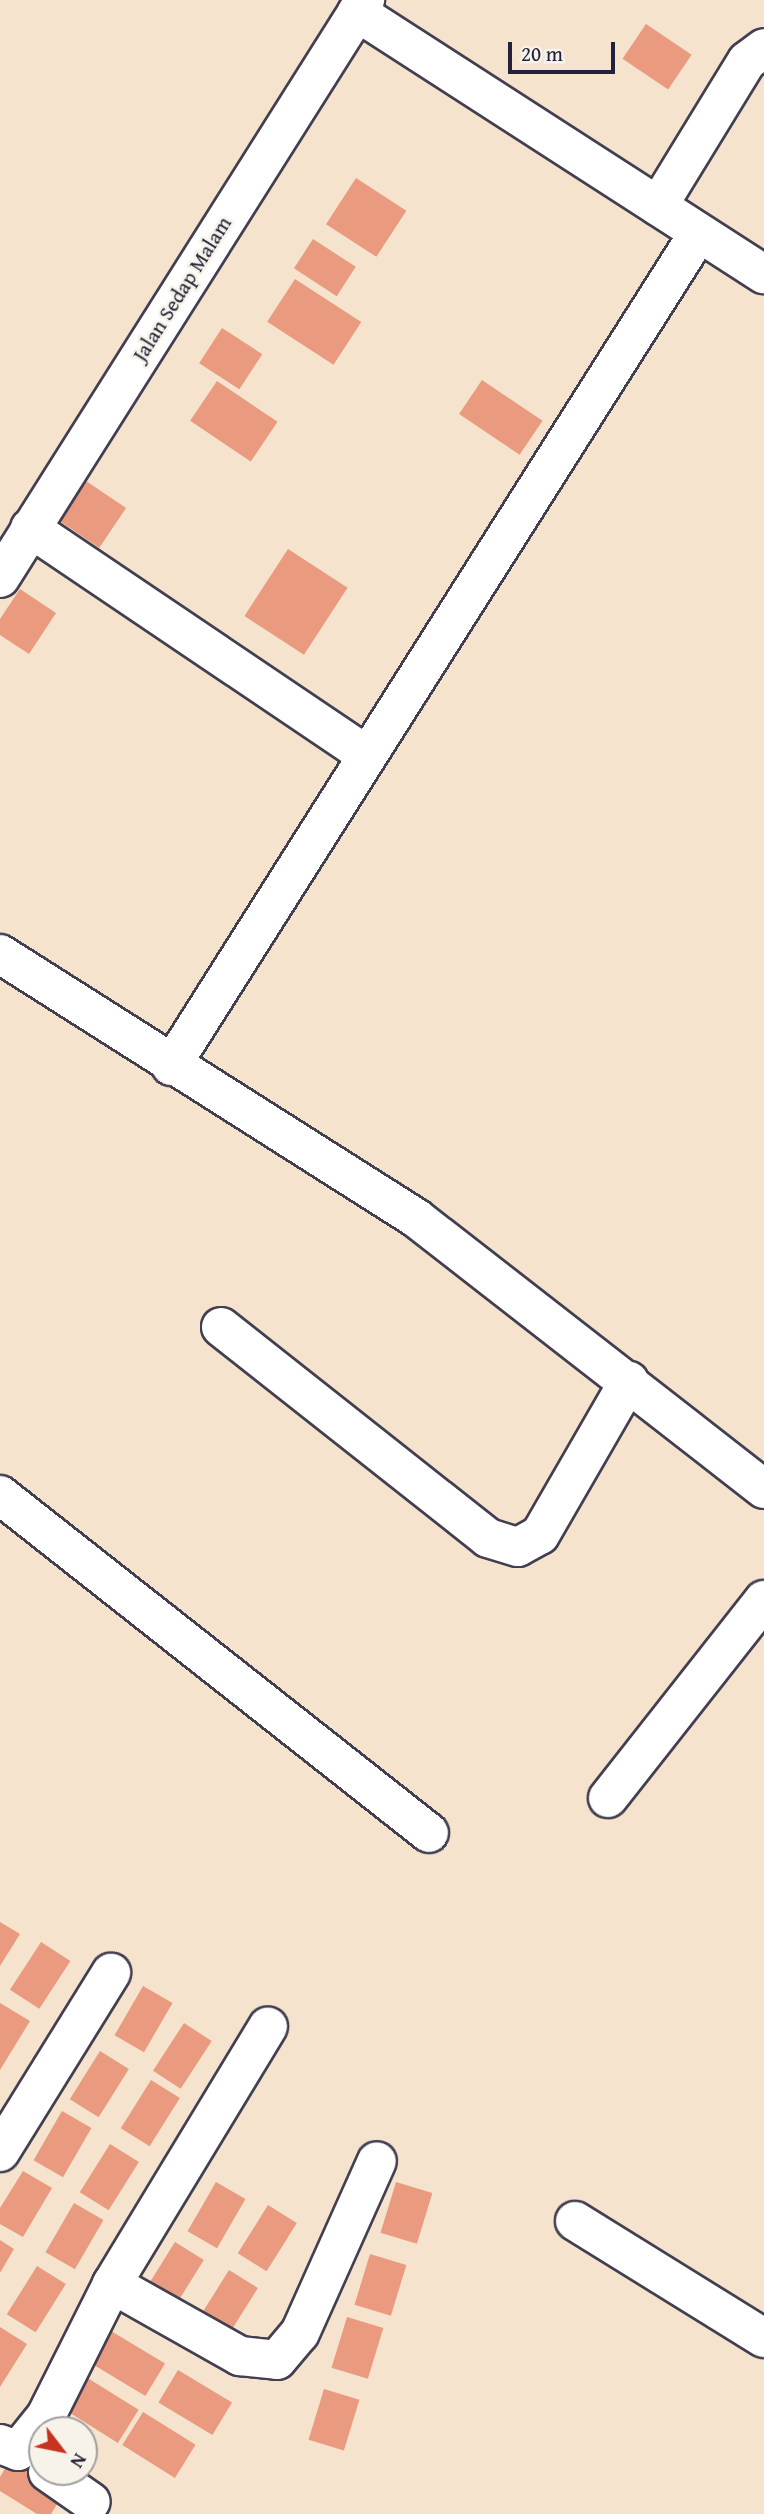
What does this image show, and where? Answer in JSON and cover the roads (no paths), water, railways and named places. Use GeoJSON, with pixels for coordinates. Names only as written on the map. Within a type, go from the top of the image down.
{"type":"FeatureCollection","features":[{"type":"Feature","properties":{"kind":"street"},"geometry":{"type":"LineString","coordinates":[[361,6],[698,233],[764,274]]}},
{"type":"Feature","properties":{"kind":"street","name":"Jalan Sedap Malam"},"geometry":{"type":"LineString","coordinates":[[0,578],[361,6]]}},
{"type":"Feature","properties":{"kind":"street"},"geometry":{"type":"LineString","coordinates":[[658,206],[747,61],[764,48]]}},
{"type":"Feature","properties":{"kind":"street"},"geometry":{"type":"LineString","coordinates":[[171,1066],[698,233]]}},
{"type":"Feature","properties":{"kind":"street"},"geometry":{"type":"LineString","coordinates":[[30,528],[366,755]]}},
{"type":"Feature","properties":{"kind":"street"},"geometry":{"type":"LineString","coordinates":[[0,954],[171,1066],[416,1218],[629,1381],[764,1489]]}},
{"type":"Feature","properties":{"kind":"street"},"geometry":{"type":"LineString","coordinates":[[220,1327],[488,1538],[518,1547],[540,1535],[629,1381]]}},
{"type":"Feature","properties":{"kind":"street"},"geometry":{"type":"LineString","coordinates":[[0,1495],[429,1833]]}},
{"type":"Feature","properties":{"kind":"street"},"geometry":{"type":"LineString","coordinates":[[608,1798],[764,1600]]}},
{"type":"Feature","properties":{"kind":"street"},"geometry":{"type":"LineString","coordinates":[[0,2152],[111,1973]]}},
{"type":"Feature","properties":{"kind":"street"},"geometry":{"type":"LineString","coordinates":[[91,2502],[27,2459],[112,2284],[268,2026]]}},
{"type":"Feature","properties":{"kind":"street"},"geometry":{"type":"LineString","coordinates":[[112,2284],[240,2356],[277,2360],[300,2333],[377,2161]]}},
{"type":"Feature","properties":{"kind":"street"},"geometry":{"type":"LineString","coordinates":[[575,2221],[764,2338]]}}]}
